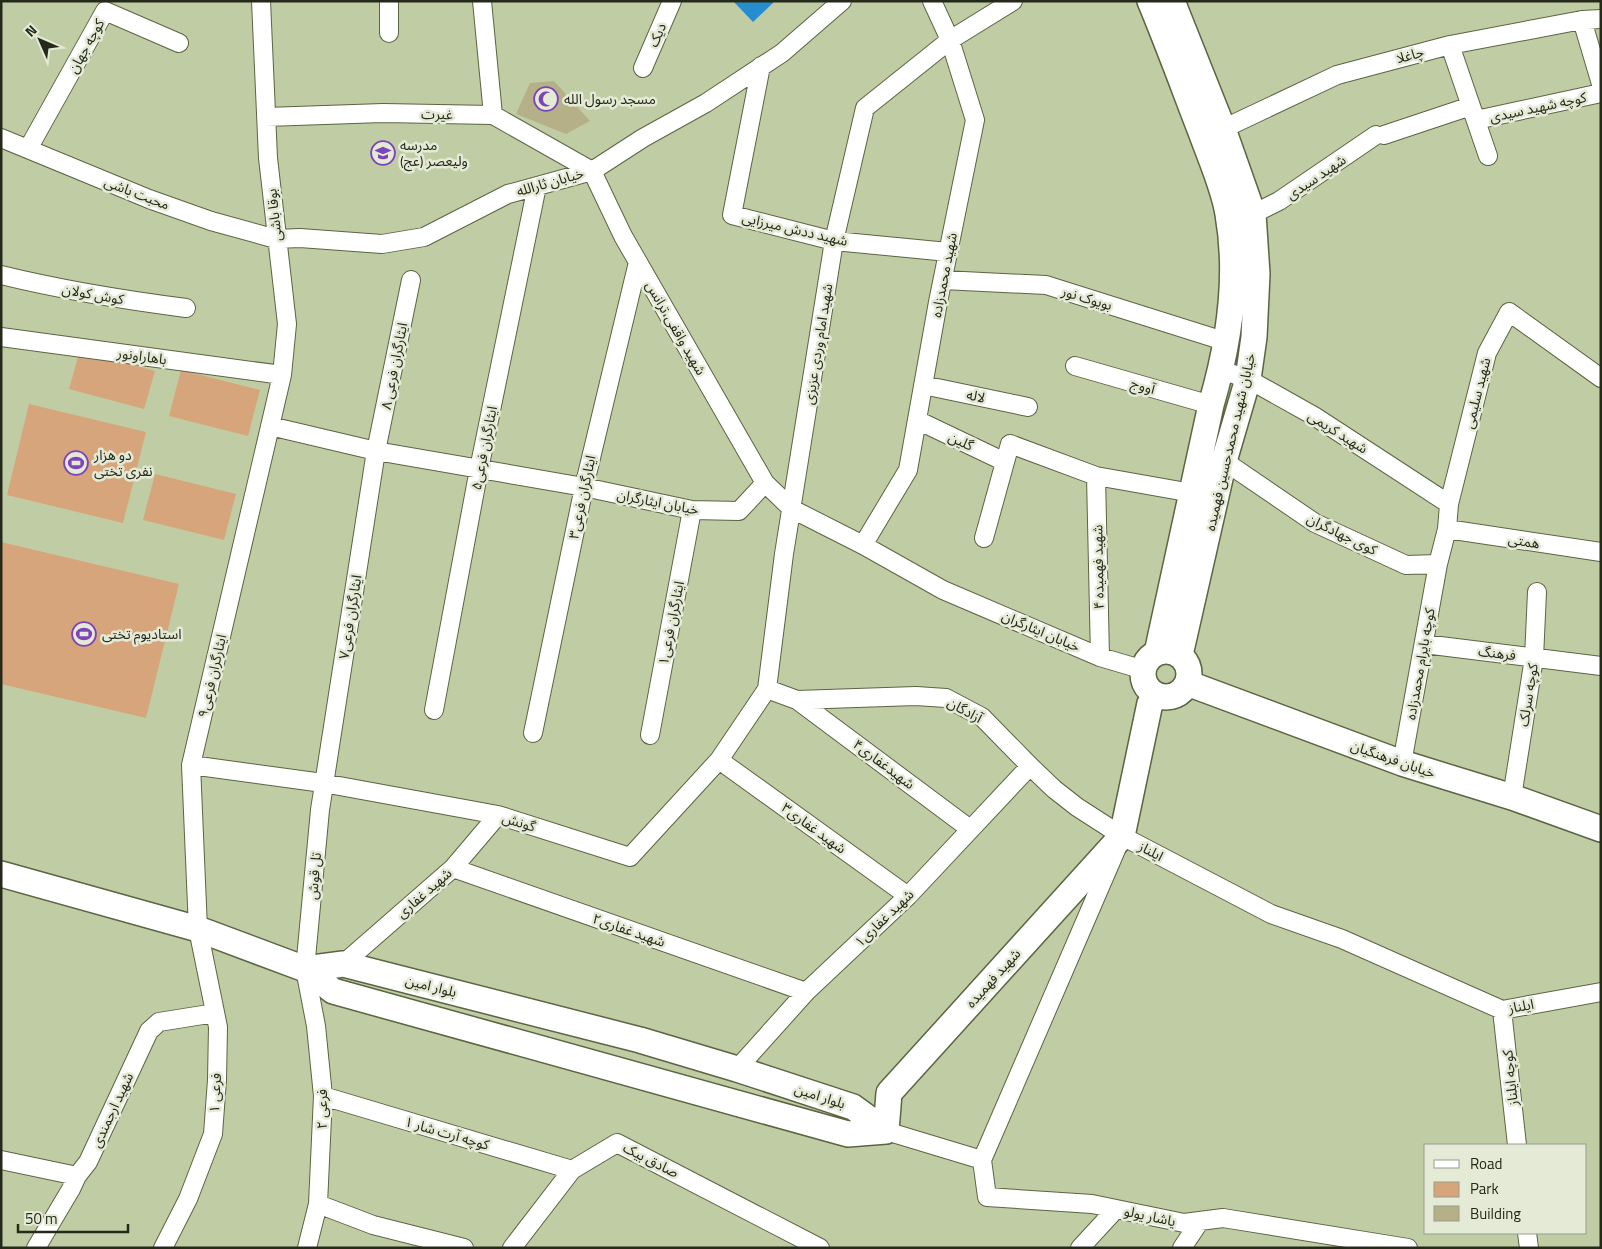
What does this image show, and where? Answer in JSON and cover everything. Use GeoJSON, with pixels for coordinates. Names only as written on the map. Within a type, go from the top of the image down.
{"type":"FeatureCollection","features":[{"type":"Feature","properties":{"kind":"main road","name":"خیابان شهید محمدحسین فهمیده"},"geometry":{"type":"LineString","coordinates":[[1150,1],[1214,167],[1228,213],[1233,265],[1227,342],[1222,370],[1211,405],[1192,493],[1160,659]]}},
{"type":"Feature","properties":{"kind":"main road","name":"خیابان شهید محمدحسین فهمیده"},"geometry":{"type":"LineString","coordinates":[[1160,659],[1224,461],[1248,379],[1254,337],[1257,274],[1253,214],[1223,129],[1172,1]]}},
{"type":"Feature","properties":{"kind":"main road"},"geometry":{"type":"LineString","coordinates":[[1160,659],[1188,665],[1190,672],[1187,683],[1181,692],[1174,696],[1166,697],[1152,692],[1146,686],[1144,679],[1160,659]]}},
{"type":"Feature","properties":{"kind":"main road","name":"خیابان فرهنگیان"},"geometry":{"type":"LineString","coordinates":[[1187,683],[1402,763],[1512,797],[1601,829]]}},
{"type":"Feature","properties":{"kind":"main road"},"geometry":{"type":"LineString","coordinates":[[1122,836],[1150,703],[1159,696]]}},
{"type":"Feature","properties":{"kind":"main road","name":"شهید فهمیده"},"geometry":{"type":"LineString","coordinates":[[886,1131],[889,1093],[1122,836]]}},
{"type":"Feature","properties":{"kind":"main road","name":"بلوار امین"},"geometry":{"type":"LineString","coordinates":[[1,874],[198,929],[306,969],[333,991],[848,1134],[886,1131]]}},
{"type":"Feature","properties":{"kind":"main road","name":"بلوار امین"},"geometry":{"type":"LineString","coordinates":[[306,969],[342,964],[640,1040],[853,1107],[886,1131]]}},
{"type":"Feature","properties":{"kind":"street","name":"بوقا باشی"},"geometry":{"type":"LineString","coordinates":[[261,1],[268,158],[287,324],[282,375],[270,426]]}},
{"type":"Feature","properties":{"kind":"street"},"geometry":{"type":"LineString","coordinates":[[389,34],[390,1]]}},
{"type":"Feature","properties":{"kind":"street"},"geometry":{"type":"LineString","coordinates":[[482,1],[493,115],[592,170]]}},
{"type":"Feature","properties":{"kind":"street","name":"دیک"},"geometry":{"type":"LineString","coordinates":[[643,68],[672,1]]}},
{"type":"Feature","properties":{"kind":"street","name":"خیابان ثارالله"},"geometry":{"type":"LineString","coordinates":[[276,239],[300,238],[382,244],[424,237],[508,194],[592,170],[643,138],[706,103],[782,52],[842,1]]}},
{"type":"Feature","properties":{"kind":"street","name":"شهید محمدزاده"},"geometry":{"type":"LineString","coordinates":[[863,545],[908,470],[948,252],[975,120],[950,40],[932,1]]}},
{"type":"Feature","properties":{"kind":"street","name":"شهید امام وردی عزیزی"},"geometry":{"type":"LineString","coordinates":[[767,690],[784,554],[834,241],[864,108],[950,40],[1013,1]]}},
{"type":"Feature","properties":{"kind":"street","name":"کوچه جهان"},"geometry":{"type":"LineString","coordinates":[[28,149],[105,11],[179,43]]}},
{"type":"Feature","properties":{"kind":"street","name":"چاغلا"},"geometry":{"type":"LineString","coordinates":[[1229,126],[1337,75],[1450,45],[1582,20],[1601,19]]}},
{"type":"Feature","properties":{"kind":"street"},"geometry":{"type":"LineString","coordinates":[[1582,20],[1601,84]]}},
{"type":"Feature","properties":{"kind":"street"},"geometry":{"type":"LineString","coordinates":[[1450,45],[1488,156]]}},
{"type":"Feature","properties":{"kind":"street","name":"شهید ددش میرزایی"},"geometry":{"type":"LineString","coordinates":[[761,66],[732,215],[834,241],[948,252]]}},
{"type":"Feature","properties":{"kind":"street","name":"کوچه شهید سیدی"},"geometry":{"type":"LineString","coordinates":[[1473,113],[1601,93]]}},
{"type":"Feature","properties":{"kind":"street","name":"غیرت"},"geometry":{"type":"LineString","coordinates":[[266,117],[383,113],[493,115]]}},
{"type":"Feature","properties":{"kind":"street","name":"شهید سیدی"},"geometry":{"type":"LineString","coordinates":[[1253,214],[1280,201],[1380,135],[1473,113]]}},
{"type":"Feature","properties":{"kind":"street","name":"محبت باشی"},"geometry":{"type":"LineString","coordinates":[[1,138],[149,199],[211,221],[276,239]]}},
{"type":"Feature","properties":{"kind":"street","name":"شهید واقفی،ترانس"},"geometry":{"type":"LineString","coordinates":[[592,170],[623,236],[765,483]]}},
{"type":"Feature","properties":{"kind":"street","name":"ایثارگران فرعی۵"},"geometry":{"type":"LineString","coordinates":[[434,710],[479,469],[537,186]]}},
{"type":"Feature","properties":{"kind":"street","name":"ایثارگران فرعی۳"},"geometry":{"type":"LineString","coordinates":[[533,733],[584,487],[638,262]]}},
{"type":"Feature","properties":{"kind":"street","name":"کوش کولان"},"geometry":{"type":"LineString","coordinates":[[1,275],[36,284],[112,298],[186,308]]}},
{"type":"Feature","properties":{"kind":"street","name":"ایثارگران فرعی ۸"},"geometry":{"type":"LineString","coordinates":[[376,452],[411,280]]}},
{"type":"Feature","properties":{"kind":"street","name":"بویوک نور"},"geometry":{"type":"LineString","coordinates":[[943,280],[1046,285],[1227,342]]}},
{"type":"Feature","properties":{"kind":"street","name":"شهید سلیمی"},"geometry":{"type":"LineString","coordinates":[[1446,529],[1449,504],[1487,353],[1508,312],[1601,378]]}},
{"type":"Feature","properties":{"kind":"street","name":"باهاراونور"},"geometry":{"type":"LineString","coordinates":[[1,336],[282,375]]}},
{"type":"Feature","properties":{"kind":"street","name":"آووج"},"geometry":{"type":"LineString","coordinates":[[1075,366],[1211,405]]}},
{"type":"Feature","properties":{"kind":"street","name":"شهید کریمی"},"geometry":{"type":"LineString","coordinates":[[1222,370],[1248,379],[1314,416],[1449,504]]}},
{"type":"Feature","properties":{"kind":"street","name":"لاله"},"geometry":{"type":"LineString","coordinates":[[923,385],[1028,407]]}},
{"type":"Feature","properties":{"kind":"street","name":"گلین"},"geometry":{"type":"LineString","coordinates":[[917,420],[1005,462]]}},
{"type":"Feature","properties":{"kind":"street","name":"خیابان ایثارگران"},"geometry":{"type":"LineString","coordinates":[[270,426],[376,452],[584,487],[692,510],[739,511],[765,483],[792,509],[863,545],[943,590],[1100,658],[1160,659]]}},
{"type":"Feature","properties":{"kind":"street","name":"ایثارگران فرعی۹"},"geometry":{"type":"LineString","coordinates":[[198,929],[192,765],[270,426]]}},
{"type":"Feature","properties":{"kind":"street"},"geometry":{"type":"LineString","coordinates":[[984,538],[1010,444],[1096,476],[1192,493]]}},
{"type":"Feature","properties":{"kind":"street","name":"ایثارگران فرعی۷"},"geometry":{"type":"LineString","coordinates":[[323,783],[376,452]]}},
{"type":"Feature","properties":{"kind":"street","name":"کوی جهادگران"},"geometry":{"type":"LineString","coordinates":[[1224,461],[1315,524],[1406,565],[1438,564]]}},
{"type":"Feature","properties":{"kind":"street","name":"شهید فهمیده ۴"},"geometry":{"type":"LineString","coordinates":[[1096,476],[1100,658]]}},
{"type":"Feature","properties":{"kind":"street","name":"ایثارگران فرعی۱"},"geometry":{"type":"LineString","coordinates":[[650,735],[692,510]]}},
{"type":"Feature","properties":{"kind":"street"},"geometry":{"type":"LineString","coordinates":[[1438,564],[1446,529]]}},
{"type":"Feature","properties":{"kind":"street","name":"همتی"},"geometry":{"type":"LineString","coordinates":[[1446,529],[1601,552]]}},
{"type":"Feature","properties":{"kind":"street","name":"کوچه بایرام محمدزاده"},"geometry":{"type":"LineString","coordinates":[[1402,763],[1438,564]]}},
{"type":"Feature","properties":{"kind":"street","name":"کوچه سرلک"},"geometry":{"type":"LineString","coordinates":[[1512,797],[1534,658],[1537,592]]}},
{"type":"Feature","properties":{"kind":"street","name":"فرهنگ"},"geometry":{"type":"LineString","coordinates":[[1424,644],[1601,666]]}},
{"type":"Feature","properties":{"kind":"street","name":"گونش"},"geometry":{"type":"LineString","coordinates":[[192,765],[323,783],[498,816],[630,857],[719,760],[767,690]]}},
{"type":"Feature","properties":{"kind":"street","name":"آزادگان"},"geometry":{"type":"LineString","coordinates":[[767,690],[798,700],[916,696],[946,698],[982,717],[1054,789],[1077,807],[1122,836]]}},
{"type":"Feature","properties":{"kind":"street","name":"شهیدغفاری۴"},"geometry":{"type":"LineString","coordinates":[[798,700],[970,829]]}},
{"type":"Feature","properties":{"kind":"street","name":"شهید غفاری۳"},"geometry":{"type":"LineString","coordinates":[[719,760],[908,896]]}},
{"type":"Feature","properties":{"kind":"street","name":"شهید غفاری۱"},"geometry":{"type":"LineString","coordinates":[[737,1069],[806,992],[908,896],[1030,766]]}},
{"type":"Feature","properties":{"kind":"street","name":"تل قوش"},"geometry":{"type":"LineString","coordinates":[[306,969],[323,783]]}},
{"type":"Feature","properties":{"kind":"street","name":"شهید غفاری"},"geometry":{"type":"LineString","coordinates":[[342,964],[452,868],[498,816]]}},
{"type":"Feature","properties":{"kind":"street","name":"ایلناز"},"geometry":{"type":"LineString","coordinates":[[982,1160],[1122,836],[1271,914],[1342,939],[1502,1010],[1601,992]]}},
{"type":"Feature","properties":{"kind":"street","name":"شهید غفاری۲"},"geometry":{"type":"LineString","coordinates":[[452,868],[806,992]]}},
{"type":"Feature","properties":{"kind":"street","name":"فرعی ۱"},"geometry":{"type":"LineString","coordinates":[[163,1248],[188,1199],[212,1134],[218,1036],[198,929]]}},
{"type":"Feature","properties":{"kind":"street","name":"فرعی ۲"},"geometry":{"type":"LineString","coordinates":[[306,969],[316,1026],[323,1096],[318,1204],[307,1248]]}},
{"type":"Feature","properties":{"kind":"street","name":"کوچه ایلناز"},"geometry":{"type":"LineString","coordinates":[[1502,1010],[1517,1144]]}},
{"type":"Feature","properties":{"kind":"street","name":"شهید ارجمندی"},"geometry":{"type":"LineString","coordinates":[[36,1248],[77,1176],[92,1154],[149,1031],[159,1022],[215,1013]]}},
{"type":"Feature","properties":{"kind":"street","name":"کوچه آرت شار ۱"},"geometry":{"type":"LineString","coordinates":[[323,1096],[572,1170]]}},
{"type":"Feature","properties":{"kind":"street"},"geometry":{"type":"LineString","coordinates":[[886,1131],[982,1160]]}},
{"type":"Feature","properties":{"kind":"street","name":"صادق بیک"},"geometry":{"type":"LineString","coordinates":[[512,1248],[572,1170],[617,1143],[820,1248]]}},
{"type":"Feature","properties":{"kind":"street"},"geometry":{"type":"LineString","coordinates":[[1,1160],[77,1176]]}},
{"type":"Feature","properties":{"kind":"street","name":"یاشار یولو"},"geometry":{"type":"LineString","coordinates":[[982,1160],[987,1197],[1092,1204],[1184,1223],[1223,1218],[1408,1248]]}},
{"type":"Feature","properties":{"kind":"street"},"geometry":{"type":"LineString","coordinates":[[318,1204],[373,1225],[464,1248]]}},
{"type":"Feature","properties":{"kind":"street"},"geometry":{"type":"LineString","coordinates":[[1080,1248],[1116,1209]]}},
{"type":"Feature","properties":{"kind":"street"},"geometry":{"type":"LineString","coordinates":[[1182,1248],[1200,1221]]}},
{"type":"Feature","properties":{"kind":"street"},"geometry":{"type":"LineString","coordinates":[[1527,1234],[1529,1248]]}},
{"type":"Feature","properties":{"kind":"green space"},"geometry":{"type":"Polygon","coordinates":[[[80,350],[155,371],[144,409],[69,389],[80,350]]]}},
{"type":"Feature","properties":{"kind":"green space"},"geometry":{"type":"Polygon","coordinates":[[[181,370],[260,390],[248,436],[169,416],[181,370]]]}},
{"type":"Feature","properties":{"kind":"green space","name":"دو هزار نفری تختی"},"geometry":{"type":"Polygon","coordinates":[[[29,404],[146,432],[123,523],[7,495],[29,404]]]}},
{"type":"Feature","properties":{"kind":"green space"},"geometry":{"type":"Polygon","coordinates":[[[155,474],[236,494],[224,540],[143,520],[155,474]]]}},
{"type":"Feature","properties":{"kind":"green space","name":"استادیوم تختی"},"geometry":{"type":"Polygon","coordinates":[[[1,542],[179,584],[146,718],[1,684],[1,542]]]}},
{"type":"Feature","properties":{"kind":"water"},"geometry":{"type":"Polygon","coordinates":[[[733,1],[775,1],[753,22],[733,1]]]}},
{"type":"Feature","properties":{"kind":"building","name":"مسجد رسول الله"},"geometry":{"type":"Polygon","coordinates":[[[554,81],[590,121],[566,134],[516,114],[530,83],[554,81]]]}},
{"type":"Feature","properties":{"kind":"place","name":"مسجد رسول الله"},"geometry":{"type":"Point","coordinates":[546,99]}},
{"type":"Feature","properties":{"kind":"place","name":"مدرسه ولیعصر (عج)"},"geometry":{"type":"Point","coordinates":[383,153]}},
{"type":"Feature","properties":{"kind":"place","name":"دو هزار نفری تختی"},"geometry":{"type":"Point","coordinates":[76,463]}},
{"type":"Feature","properties":{"kind":"place","name":"استادیوم تختی"},"geometry":{"type":"Point","coordinates":[84,634]}}]}
